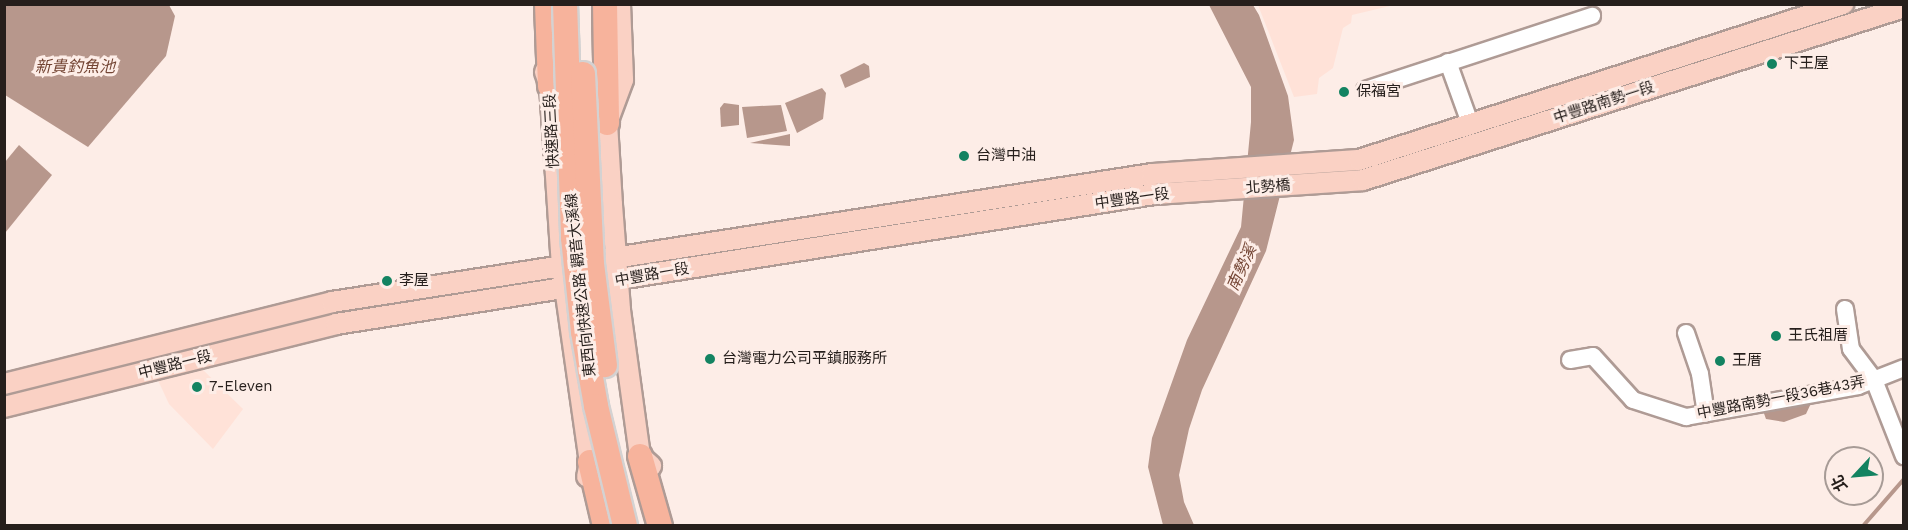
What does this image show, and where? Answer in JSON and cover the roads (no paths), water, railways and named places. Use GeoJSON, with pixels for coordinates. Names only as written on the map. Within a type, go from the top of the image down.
{"type":"FeatureCollection","features":[{"type":"Feature","properties":{"kind":"highway"},"geometry":{"type":"LineString","coordinates":[[547,4],[550,86]]}},
{"type":"Feature","properties":{"kind":"highway","name":"東西向快速公路 觀音大溪線"},"geometry":{"type":"LineString","coordinates":[[565,4],[571,206],[584,332],[596,406],[625,525]]}},
{"type":"Feature","properties":{"kind":"highway","name":"東西向快速公路 觀音大溪線"},"geometry":{"type":"LineString","coordinates":[[582,4],[592,264],[611,414],[638,525]]}},
{"type":"Feature","properties":{"kind":"highway"},"geometry":{"type":"LineString","coordinates":[[605,4],[607,123]]}},
{"type":"Feature","properties":{"kind":"highway"},"geometry":{"type":"LineString","coordinates":[[640,456],[660,525]]}},
{"type":"Feature","properties":{"kind":"highway"},"geometry":{"type":"LineString","coordinates":[[590,462],[605,525]]}},
{"type":"Feature","properties":{"kind":"main road","name":"快速路三段"},"geometry":{"type":"LineString","coordinates":[[535,4],[539,54],[550,86],[562,266],[590,462],[585,486],[594,525]]}},
{"type":"Feature","properties":{"kind":"main road"},"geometry":{"type":"LineString","coordinates":[[620,4],[622,80],[607,123],[618,281],[640,456],[651,465],[671,525]]}},
{"type":"Feature","properties":{"kind":"main road","name":"中豐路南勢一段"},"geometry":{"type":"LineString","coordinates":[[1301,164],[1359,160],[1843,4]]}},
{"type":"Feature","properties":{"kind":"main road","name":"中豐路南勢一段"},"geometry":{"type":"LineString","coordinates":[[1301,184],[1363,180],[1904,7]]}},
{"type":"Feature","properties":{"kind":"main road"},"geometry":{"type":"LineString","coordinates":[[1470,123],[1479,143]]}},
{"type":"Feature","properties":{"kind":"main road"},"geometry":{"type":"LineString","coordinates":[[1301,164],[1301,184]]}},
{"type":"Feature","properties":{"kind":"main road","name":"北勢橋"},"geometry":{"type":"LineString","coordinates":[[1235,169],[1301,164]]}},
{"type":"Feature","properties":{"kind":"main road"},"geometry":{"type":"LineString","coordinates":[[1234,189],[1235,169]]}},
{"type":"Feature","properties":{"kind":"main road","name":"中豐路一段"},"geometry":{"type":"LineString","coordinates":[[4,384],[332,302],[1152,174],[1235,169]]}},
{"type":"Feature","properties":{"kind":"main road","name":"北勢橋"},"geometry":{"type":"LineString","coordinates":[[1234,189],[1301,184]]}},
{"type":"Feature","properties":{"kind":"main road","name":"中豐路一段"},"geometry":{"type":"LineString","coordinates":[[4,407],[336,324],[1143,196],[1234,189]]}},
{"type":"Feature","properties":{"kind":"main road"},"geometry":{"type":"LineString","coordinates":[[85,364],[92,386]]}},
{"type":"Feature","properties":{"kind":"street","name":"快速路三段"},"geometry":{"type":"LineString","coordinates":[[550,86],[559,53],[558,4]]}},
{"type":"Feature","properties":{"kind":"street"},"geometry":{"type":"LineString","coordinates":[[596,4],[598,72],[607,123]]}},
{"type":"Feature","properties":{"kind":"street"},"geometry":{"type":"LineString","coordinates":[[1365,90],[1592,16]]}},
{"type":"Feature","properties":{"kind":"street"},"geometry":{"type":"LineString","coordinates":[[1448,62],[1470,123]]}},
{"type":"Feature","properties":{"kind":"street"},"geometry":{"type":"LineString","coordinates":[[1845,309],[1851,350],[1874,380],[1904,456]]}},
{"type":"Feature","properties":{"kind":"street"},"geometry":{"type":"LineString","coordinates":[[1686,333],[1700,374],[1706,414]]}},
{"type":"Feature","properties":{"kind":"street","name":"中豐路南勢一段36巷43弄"},"geometry":{"type":"LineString","coordinates":[[1570,360],[1598,359],[1608,376],[1633,400],[1686,417],[1858,386],[1904,368]]}},
{"type":"Feature","properties":{"kind":"street"},"geometry":{"type":"LineString","coordinates":[[640,456],[637,482],[649,525]]}},
{"type":"Feature","properties":{"kind":"street","name":"快速路三段"},"geometry":{"type":"LineString","coordinates":[[590,462],[602,480],[612,525]]}},
{"type":"Feature","properties":{"kind":"water","name":"新貴釣魚池"},"geometry":{"type":"Polygon","coordinates":[[[4,5],[169,5],[175,16],[166,56],[88,147],[5,95],[4,5]]]}},
{"type":"Feature","properties":{"kind":"water","name":"南勢溪"},"geometry":{"type":"Polygon","coordinates":[[[1209,5],[1253,5],[1259,15],[1288,96],[1294,140],[1266,251],[1202,390],[1189,429],[1179,475],[1184,502],[1194,525],[1163,525],[1148,467],[1152,438],[1187,340],[1241,227],[1251,122],[1251,87],[1209,5]]]}},
{"type":"Feature","properties":{"kind":"water"},"geometry":{"type":"Polygon","coordinates":[[[864,63],[869,66],[870,77],[845,88],[840,75],[864,63]]]}},
{"type":"Feature","properties":{"kind":"water"},"geometry":{"type":"Polygon","coordinates":[[[822,88],[826,93],[823,119],[797,133],[785,103],[822,88]]]}},
{"type":"Feature","properties":{"kind":"water"},"geometry":{"type":"Polygon","coordinates":[[[724,103],[739,105],[739,125],[721,127],[720,108],[724,103]]]}},
{"type":"Feature","properties":{"kind":"water"},"geometry":{"type":"Polygon","coordinates":[[[781,105],[787,131],[747,138],[742,107],[781,105]]]}},
{"type":"Feature","properties":{"kind":"water"},"geometry":{"type":"Polygon","coordinates":[[[790,134],[790,146],[750,143],[790,134]]]}},
{"type":"Feature","properties":{"kind":"water"},"geometry":{"type":"Polygon","coordinates":[[[19,145],[52,175],[5,233],[5,162],[19,145]]]}},
{"type":"Feature","properties":{"kind":"water"},"geometry":{"type":"Polygon","coordinates":[[[1813,399],[1806,414],[1784,422],[1766,419],[1762,408],[1813,399]]]}},
{"type":"Feature","properties":{"kind":"waterway"},"geometry":{"type":"LineString","coordinates":[[1863,526],[1904,479]]}},
{"type":"Feature","properties":{"kind":"place","name":"下王屋"},"geometry":{"type":"Point","coordinates":[1772,64]}},
{"type":"Feature","properties":{"kind":"place","name":"保福宮"},"geometry":{"type":"Point","coordinates":[1344,92]}},
{"type":"Feature","properties":{"kind":"place","name":"台灣中油"},"geometry":{"type":"Point","coordinates":[964,156]}},
{"type":"Feature","properties":{"kind":"place","name":"李屋"},"geometry":{"type":"Point","coordinates":[387,281]}},
{"type":"Feature","properties":{"kind":"place","name":"王氏祖厝"},"geometry":{"type":"Point","coordinates":[1776,336]}},
{"type":"Feature","properties":{"kind":"place","name":"台灣電力公司平鎮服務所"},"geometry":{"type":"Point","coordinates":[710,359]}},
{"type":"Feature","properties":{"kind":"place","name":"王厝"},"geometry":{"type":"Point","coordinates":[1720,361]}},
{"type":"Feature","properties":{"kind":"place","name":"7-Eleven"},"geometry":{"type":"Point","coordinates":[197,387]}}]}
